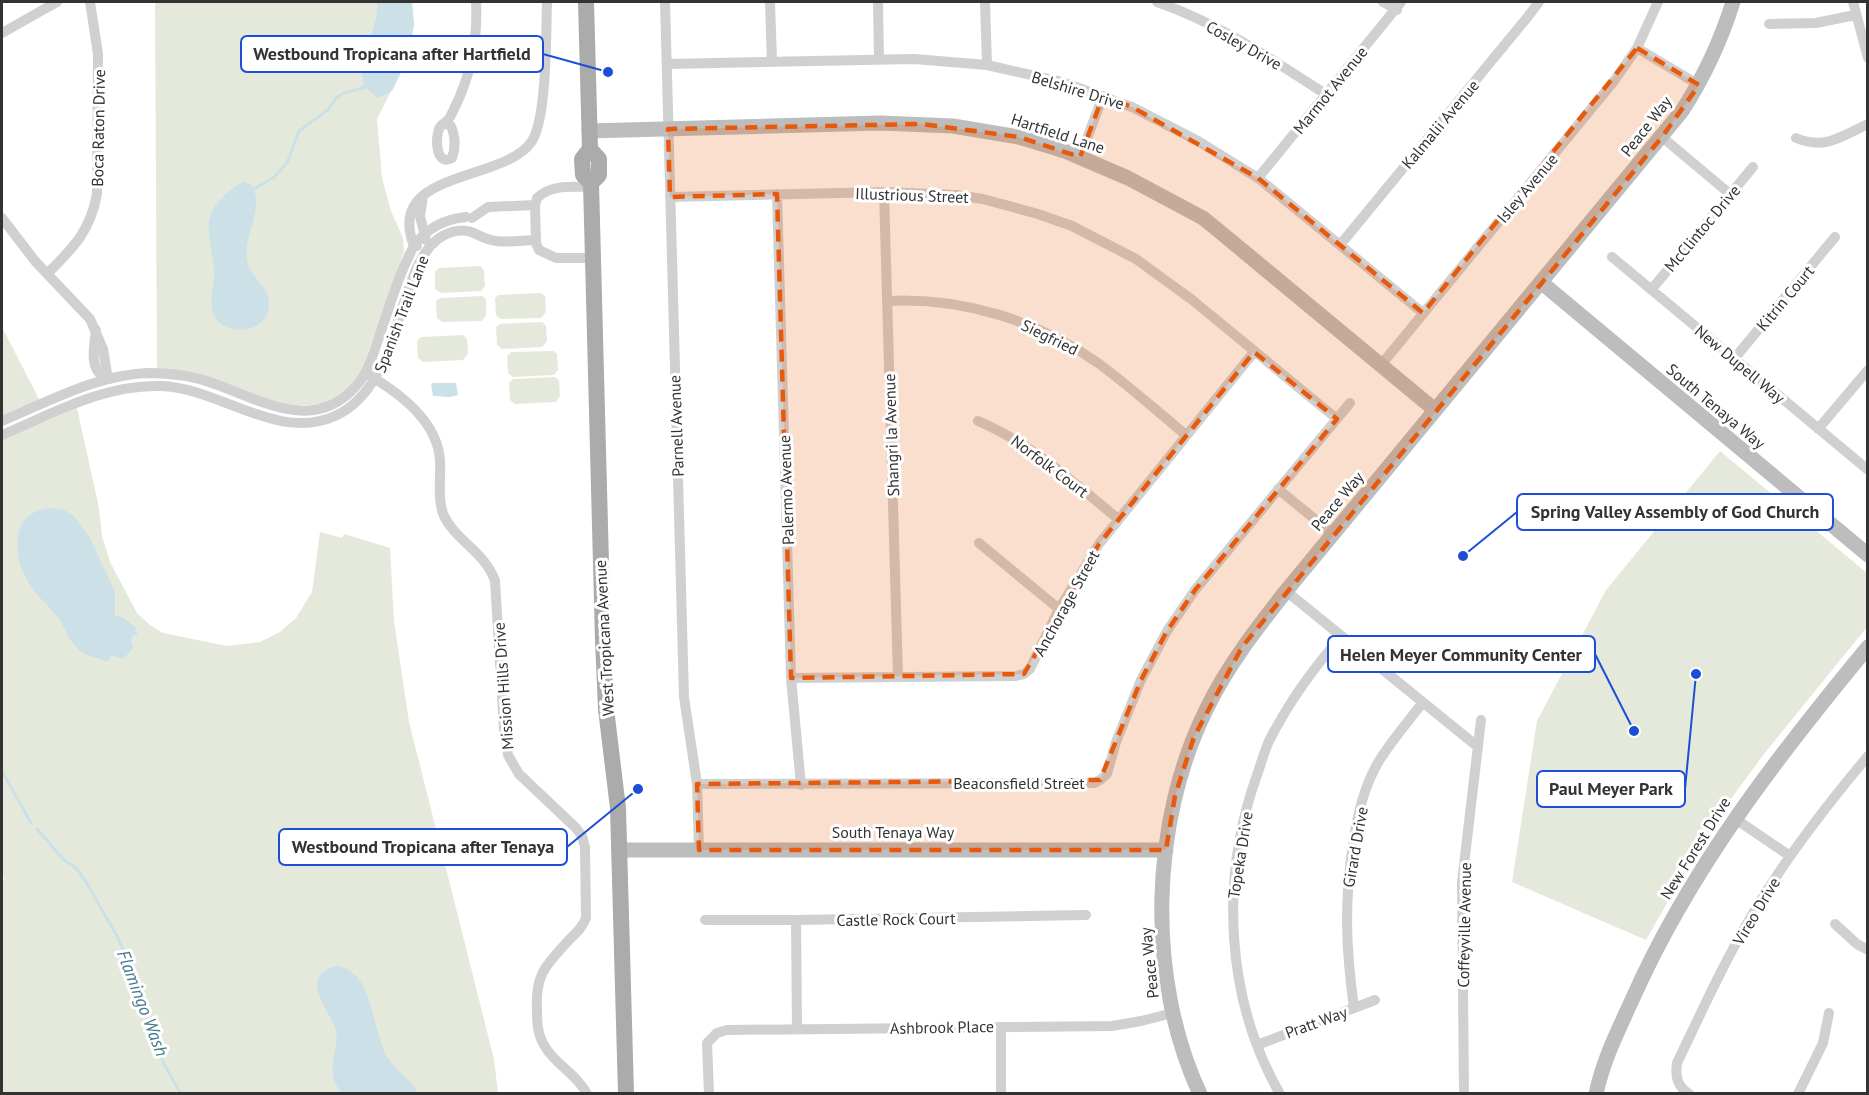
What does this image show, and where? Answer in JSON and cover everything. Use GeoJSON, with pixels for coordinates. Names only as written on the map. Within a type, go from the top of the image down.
{"type":"FeatureCollection","features":[{"type":"Feature","properties":{"kind":"main road","name":"West Tropicana Avenue"},"geometry":{"type":"LineString","coordinates":[[586,2],[590,149],[582,159],[583,176],[591,185],[603,640],[606,709],[618,808],[626,1094]]}},
{"type":"Feature","properties":{"kind":"street"},"geometry":{"type":"LineString","coordinates":[[2,33],[57,2]]}},
{"type":"Feature","properties":{"kind":"street","name":"Boca Raton Drive"},"geometry":{"type":"LineString","coordinates":[[47,274],[82,236],[92,216],[97,194],[98,54],[90,2]]}},
{"type":"Feature","properties":{"kind":"street"},"geometry":{"type":"LineString","coordinates":[[447,121],[464,86],[473,56],[476,2]]}},
{"type":"Feature","properties":{"kind":"street"},"geometry":{"type":"LineString","coordinates":[[423,196],[420,216],[428,248],[414,246],[410,234],[410,220],[423,196],[434,187],[509,160],[526,149],[534,137],[539,123],[547,2]]}},
{"type":"Feature","properties":{"kind":"street","name":"Parnell Avenue"},"geometry":{"type":"LineString","coordinates":[[665,2],[684,697],[697,784],[699,850]]}},
{"type":"Feature","properties":{"kind":"street"},"geometry":{"type":"LineString","coordinates":[[770,2],[772,62]]}},
{"type":"Feature","properties":{"kind":"street"},"geometry":{"type":"LineString","coordinates":[[878,2],[879,59]]}},
{"type":"Feature","properties":{"kind":"street"},"geometry":{"type":"LineString","coordinates":[[986,2],[987,65]]}},
{"type":"Feature","properties":{"kind":"street","name":"Cosley Drive"},"geometry":{"type":"LineString","coordinates":[[1157,2],[1205,22],[1271,58],[1327,94]]}},
{"type":"Feature","properties":{"kind":"street"},"geometry":{"type":"LineString","coordinates":[[1383,2],[1399,6]]}},
{"type":"Feature","properties":{"kind":"street","name":"Kalmalii Avenue"},"geometry":{"type":"LineString","coordinates":[[1340,245],[1539,2]]}},
{"type":"Feature","properties":{"kind":"street","name":"Isley Avenue"},"geometry":{"type":"LineString","coordinates":[[1381,365],[1614,81],[1637,48],[1658,2]]}},
{"type":"Feature","properties":{"kind":"street","name":"Peace Way"},"geometry":{"type":"LineString","coordinates":[[1200,1094],[1193,1079],[1169,993],[1162,935],[1163,879],[1175,796],[1194,737],[1207,707],[1242,647],[1286,591],[1662,137],[1699,85],[1732,2]]}},
{"type":"Feature","properties":{"kind":"street"},"geometry":{"type":"LineString","coordinates":[[1852,2],[1868,58]]}},
{"type":"Feature","properties":{"kind":"street","name":"Marmot Avenue"},"geometry":{"type":"LineString","coordinates":[[1258,178],[1399,6]]}},
{"type":"Feature","properties":{"kind":"street"},"geometry":{"type":"LineString","coordinates":[[1769,24],[1816,23],[1855,15]]}},
{"type":"Feature","properties":{"kind":"street"},"geometry":{"type":"LineString","coordinates":[[1637,48],[1699,85]]}},
{"type":"Feature","properties":{"kind":"street"},"geometry":{"type":"LineString","coordinates":[[473,56],[545,54]]}},
{"type":"Feature","properties":{"kind":"street","name":"Belshire Drive"},"geometry":{"type":"LineString","coordinates":[[667,64],[914,59],[987,65],[1062,82],[1132,107],[1198,141],[1258,178],[1423,313]]}},
{"type":"Feature","properties":{"kind":"street"},"geometry":{"type":"LineString","coordinates":[[1080,157],[1103,96]]}},
{"type":"Feature","properties":{"kind":"street","name":"Hartfield Lane"},"geometry":{"type":"LineString","coordinates":[[590,131],[881,123],[922,124],[987,130],[1019,137],[1080,157],[1128,178],[1203,218],[1435,410]]}},
{"type":"Feature","properties":{"kind":"street"},"geometry":{"type":"LineString","coordinates":[[1796,138],[1810,144],[1825,144],[1868,124]]}},
{"type":"Feature","properties":{"kind":"street"},"geometry":{"type":"LineString","coordinates":[[1662,137],[1730,194]]}},
{"type":"Feature","properties":{"kind":"street","name":"McClintoc Drive"},"geometry":{"type":"LineString","coordinates":[[1651,290],[1753,167]]}},
{"type":"Feature","properties":{"kind":"street"},"geometry":{"type":"LineString","coordinates":[[591,185],[550,189],[539,195],[535,205],[536,240],[542,252],[556,258],[593,258]]}},
{"type":"Feature","properties":{"kind":"street","name":"Illustrious Street"},"geometry":{"type":"LineString","coordinates":[[670,197],[884,192],[956,195],[983,199],[1038,214],[1072,226],[1136,259],[1191,299],[1336,419]]}},
{"type":"Feature","properties":{"kind":"street","name":"Shangri la Avenue"},"geometry":{"type":"LineString","coordinates":[[884,192],[898,677]]}},
{"type":"Feature","properties":{"kind":"street","name":"Palermo Avenue"},"geometry":{"type":"LineString","coordinates":[[777,194],[791,678],[801,784]]}},
{"type":"Feature","properties":{"kind":"street","name":"Spanish Trail Lane"},"geometry":{"type":"LineString","coordinates":[[2,421],[108,379],[148,373],[181,375],[214,383],[274,407],[302,411],[320,408],[338,401],[352,390],[365,373],[414,246],[424,233],[448,220],[469,218],[488,207],[535,205]]}},
{"type":"Feature","properties":{"kind":"street"},"geometry":{"type":"LineString","coordinates":[[2,218],[23,247],[86,314],[96,330],[93,348],[95,366],[100,375],[108,379]]}},
{"type":"Feature","properties":{"kind":"street","name":"Spanish Trail Lane"},"geometry":{"type":"LineString","coordinates":[[2,435],[96,396],[118,389],[148,386],[195,391],[280,422],[313,423],[334,417],[353,406],[376,379],[419,264],[428,248],[438,238],[459,231],[471,231],[494,241],[536,240]]}},
{"type":"Feature","properties":{"kind":"street","name":"Kitrin Court"},"geometry":{"type":"LineString","coordinates":[[1734,359],[1835,237]]}},
{"type":"Feature","properties":{"kind":"street","name":"New Dupell Way"},"geometry":{"type":"LineString","coordinates":[[1612,257],[1868,470]]}},
{"type":"Feature","properties":{"kind":"street","name":"South Tenaya Way"},"geometry":{"type":"LineString","coordinates":[[1542,283],[1868,555]]}},
{"type":"Feature","properties":{"kind":"street","name":"Siegfried"},"geometry":{"type":"LineString","coordinates":[[887,301],[951,303],[1012,318],[1077,349],[1099,364],[1186,435]]}},
{"type":"Feature","properties":{"kind":"street","name":"Anchorage Street"},"geometry":{"type":"LineString","coordinates":[[791,678],[1017,676],[1024,674],[1030,669],[1059,609],[1099,544],[1254,351]]}},
{"type":"Feature","properties":{"kind":"street"},"geometry":{"type":"LineString","coordinates":[[1818,429],[1868,370]]}},
{"type":"Feature","properties":{"kind":"street","name":"Mission Hills Drive"},"geometry":{"type":"LineString","coordinates":[[365,373],[407,402],[433,434],[440,455],[441,503],[444,516],[486,562],[493,575],[504,729],[510,762],[519,774],[576,828],[584,841],[586,918],[581,928],[542,972],[536,997],[538,1027],[544,1046],[581,1084],[587,1094]]}},
{"type":"Feature","properties":{"kind":"street","name":"Beaconsfield Street"},"geometry":{"type":"LineString","coordinates":[[697,784],[1094,783],[1100,780],[1107,774],[1116,742],[1141,680],[1167,631],[1195,590],[1350,403]]}},
{"type":"Feature","properties":{"kind":"street","name":"Norfolk Court"},"geometry":{"type":"LineString","coordinates":[[978,421],[1039,454],[1118,518]]}},
{"type":"Feature","properties":{"kind":"street"},"geometry":{"type":"LineString","coordinates":[[1278,489],[1333,534]]}},
{"type":"Feature","properties":{"kind":"street"},"geometry":{"type":"LineString","coordinates":[[979,543],[1059,609]]}},
{"type":"Feature","properties":{"kind":"street"},"geometry":{"type":"LineString","coordinates":[[1286,591],[1478,747]]}},
{"type":"Feature","properties":{"kind":"street","name":"Topeka Drive"},"geometry":{"type":"LineString","coordinates":[[1280,1094],[1265,1068],[1257,1044],[1244,1004],[1235,956],[1232,906],[1241,827],[1268,743],[1290,702],[1320,660],[1342,636]]}},
{"type":"Feature","properties":{"kind":"street","name":"New Forest Drive"},"geometry":{"type":"LineString","coordinates":[[1596,1094],[1608,1051],[1645,970],[1692,885],[1734,818],[1796,735],[1868,647]]}},
{"type":"Feature","properties":{"kind":"street","name":"Girard Drive"},"geometry":{"type":"LineString","coordinates":[[1354,1008],[1348,963],[1346,905],[1356,825],[1366,787],[1379,761],[1423,702]]}},
{"type":"Feature","properties":{"kind":"street","name":"Coffeyville Avenue"},"geometry":{"type":"LineString","coordinates":[[1461,1093],[1462,882],[1481,720]]}},
{"type":"Feature","properties":{"kind":"street","name":"Vireo Drive"},"geometry":{"type":"LineString","coordinates":[[1689,1094],[1678,1082],[1677,1063],[1712,987],[1752,915],[1790,856],[1868,756]]}},
{"type":"Feature","properties":{"kind":"street"},"geometry":{"type":"LineString","coordinates":[[1734,818],[1790,856]]}},
{"type":"Feature","properties":{"kind":"street","name":"South Tenaya Way"},"geometry":{"type":"LineString","coordinates":[[619,850],[1166,850]]}},
{"type":"Feature","properties":{"kind":"street","name":"Castle Rock Court"},"geometry":{"type":"LineString","coordinates":[[705,920],[1086,915]]}},
{"type":"Feature","properties":{"kind":"street"},"geometry":{"type":"LineString","coordinates":[[796,920],[796,1029]]}},
{"type":"Feature","properties":{"kind":"street"},"geometry":{"type":"LineString","coordinates":[[1835,924],[1857,944],[1868,950]]}},
{"type":"Feature","properties":{"kind":"street","name":"Pratt Way"},"geometry":{"type":"LineString","coordinates":[[1257,1044],[1375,1000]]}},
{"type":"Feature","properties":{"kind":"street","name":"Ashbrook Place"},"geometry":{"type":"LineString","coordinates":[[709,1094],[707,1043],[717,1033],[727,1030],[1112,1026],[1173,1013]]}},
{"type":"Feature","properties":{"kind":"street"},"geometry":{"type":"LineString","coordinates":[[1798,1094],[1823,1043],[1829,1013]]}},
{"type":"Feature","properties":{"kind":"street"},"geometry":{"type":"LineString","coordinates":[[1001,1027],[1002,1094]]}},
{"type":"Feature","properties":{"kind":"highlighted area"},"geometry":{"type":"Polygon","coordinates":[[[1637,48],[1699,85],[1662,137],[1242,647],[1194,737],[1175,796],[1166,850],[699,850],[697,784],[1100,780],[1141,680],[1167,631],[1195,590],[1337,419],[1254,352],[1099,544],[1024,674],[791,678],[777,194],[670,197],[668,129],[922,124],[1019,137],[1080,157],[1103,96],[1132,107],[1258,178],[1423,313],[1637,48]]]}},
{"type":"Feature","properties":{"kind":"shaded area"},"geometry":{"type":"Polygon","coordinates":[[[155,2],[412,2],[414,25],[407,60],[377,119],[382,178],[391,211],[403,238],[404,252],[362,370],[350,387],[323,404],[293,406],[157,370],[155,2]]]}},
{"type":"Feature","properties":{"kind":"shaded area"},"geometry":{"type":"Polygon","coordinates":[[[480,266],[484,270],[485,286],[481,291],[441,293],[435,289],[435,272],[439,268],[480,266]]]}},
{"type":"Feature","properties":{"kind":"shaded area"},"geometry":{"type":"Polygon","coordinates":[[[541,293],[545,296],[546,312],[541,318],[501,319],[496,315],[495,298],[499,295],[541,293]]]}},
{"type":"Feature","properties":{"kind":"shaded area"},"geometry":{"type":"Polygon","coordinates":[[[482,296],[486,299],[486,315],[482,321],[442,322],[437,318],[436,301],[440,298],[482,296]]]}},
{"type":"Feature","properties":{"kind":"shaded area"},"geometry":{"type":"Polygon","coordinates":[[[542,322],[546,326],[547,341],[542,347],[502,349],[497,345],[496,327],[500,324],[542,322]]]}},
{"type":"Feature","properties":{"kind":"shaded area"},"geometry":{"type":"Polygon","coordinates":[[[2,327],[40,401],[2,417],[2,327]]]}},
{"type":"Feature","properties":{"kind":"shaded area"},"geometry":{"type":"Polygon","coordinates":[[[463,335],[467,339],[468,354],[463,360],[423,362],[418,358],[417,341],[421,337],[463,335]]]}},
{"type":"Feature","properties":{"kind":"shaded area"},"geometry":{"type":"Polygon","coordinates":[[[553,351],[557,354],[558,370],[554,375],[513,377],[508,373],[507,356],[511,352],[553,351]]]}},
{"type":"Feature","properties":{"kind":"shaded area"},"geometry":{"type":"Polygon","coordinates":[[[555,377],[559,381],[560,396],[556,402],[515,404],[510,400],[509,383],[513,379],[555,377]]]}},
{"type":"Feature","properties":{"kind":"shaded area"},"geometry":{"type":"Polygon","coordinates":[[[77,408],[99,508],[102,536],[110,562],[137,613],[163,633],[227,646],[260,642],[280,632],[296,618],[312,592],[320,532],[342,538],[344,534],[390,548],[394,621],[409,722],[494,1059],[498,1093],[2,1093],[2,880],[4,880],[2,870],[2,439],[77,408]]]}},
{"type":"Feature","properties":{"kind":"shaded area"},"geometry":{"type":"Polygon","coordinates":[[[1720,451],[1867,573],[1867,627],[1764,754],[1730,800],[1699,847],[1646,940],[1512,882],[1537,721],[1606,590],[1720,451]]]}},
{"type":"Feature","properties":{"kind":"water"},"geometry":{"type":"Polygon","coordinates":[[[377,2],[412,2],[414,25],[407,60],[392,91],[378,98],[365,87],[362,77],[364,56],[377,13],[377,2]]]}},
{"type":"Feature","properties":{"kind":"water"},"geometry":{"type":"Polygon","coordinates":[[[244,182],[252,185],[256,204],[248,241],[247,260],[252,272],[266,292],[269,304],[262,322],[245,330],[226,327],[213,313],[211,298],[214,272],[209,231],[211,213],[216,204],[232,189],[244,182]]]}},
{"type":"Feature","properties":{"kind":"water"},"geometry":{"type":"Polygon","coordinates":[[[433,383],[456,383],[458,395],[433,396],[431,385],[433,383]]]}},
{"type":"Feature","properties":{"kind":"water"},"geometry":{"type":"Polygon","coordinates":[[[49,508],[64,510],[74,516],[90,538],[115,592],[115,616],[123,617],[136,628],[137,635],[131,638],[133,648],[123,659],[111,655],[108,662],[86,655],[79,650],[62,623],[31,586],[22,570],[18,552],[21,526],[29,515],[49,508]]]}},
{"type":"Feature","properties":{"kind":"water"},"geometry":{"type":"Polygon","coordinates":[[[336,966],[349,970],[358,978],[370,1004],[382,1047],[388,1058],[418,1093],[343,1094],[337,1086],[333,1070],[336,1031],[323,1005],[317,986],[318,978],[324,971],[336,966]]]}},
{"type":"Feature","properties":{"kind":"waterway"},"geometry":{"type":"LineString","coordinates":[[254,189],[273,178],[287,163],[299,131],[329,109],[335,99],[342,94],[365,87]]}},
{"type":"Feature","properties":{"kind":"waterway","name":"Flamingo Wash"},"geometry":{"type":"LineString","coordinates":[[2,771],[31,823]]}},
{"type":"Feature","properties":{"kind":"waterway","name":"Flamingo Wash"},"geometry":{"type":"LineString","coordinates":[[37,829],[65,861],[75,867],[117,936],[138,983],[151,1034],[181,1094]]}},
{"type":"Feature","properties":{"kind":"place","name":"Westbound Tropicana after Hartfield"},"geometry":{"type":"Point","coordinates":[608,72]}},
{"type":"Feature","properties":{"kind":"place","name":"Spring Valley Assembly of God Church"},"geometry":{"type":"Point","coordinates":[1463,556]}},
{"type":"Feature","properties":{"kind":"place","name":"Paul Meyer Park"},"geometry":{"type":"Point","coordinates":[1696,674]}},
{"type":"Feature","properties":{"kind":"place","name":"Helen Meyer Community Center"},"geometry":{"type":"Point","coordinates":[1634,731]}},
{"type":"Feature","properties":{"kind":"place","name":"Westbound Tropicana after Tenaya"},"geometry":{"type":"Point","coordinates":[638,789]}}]}
